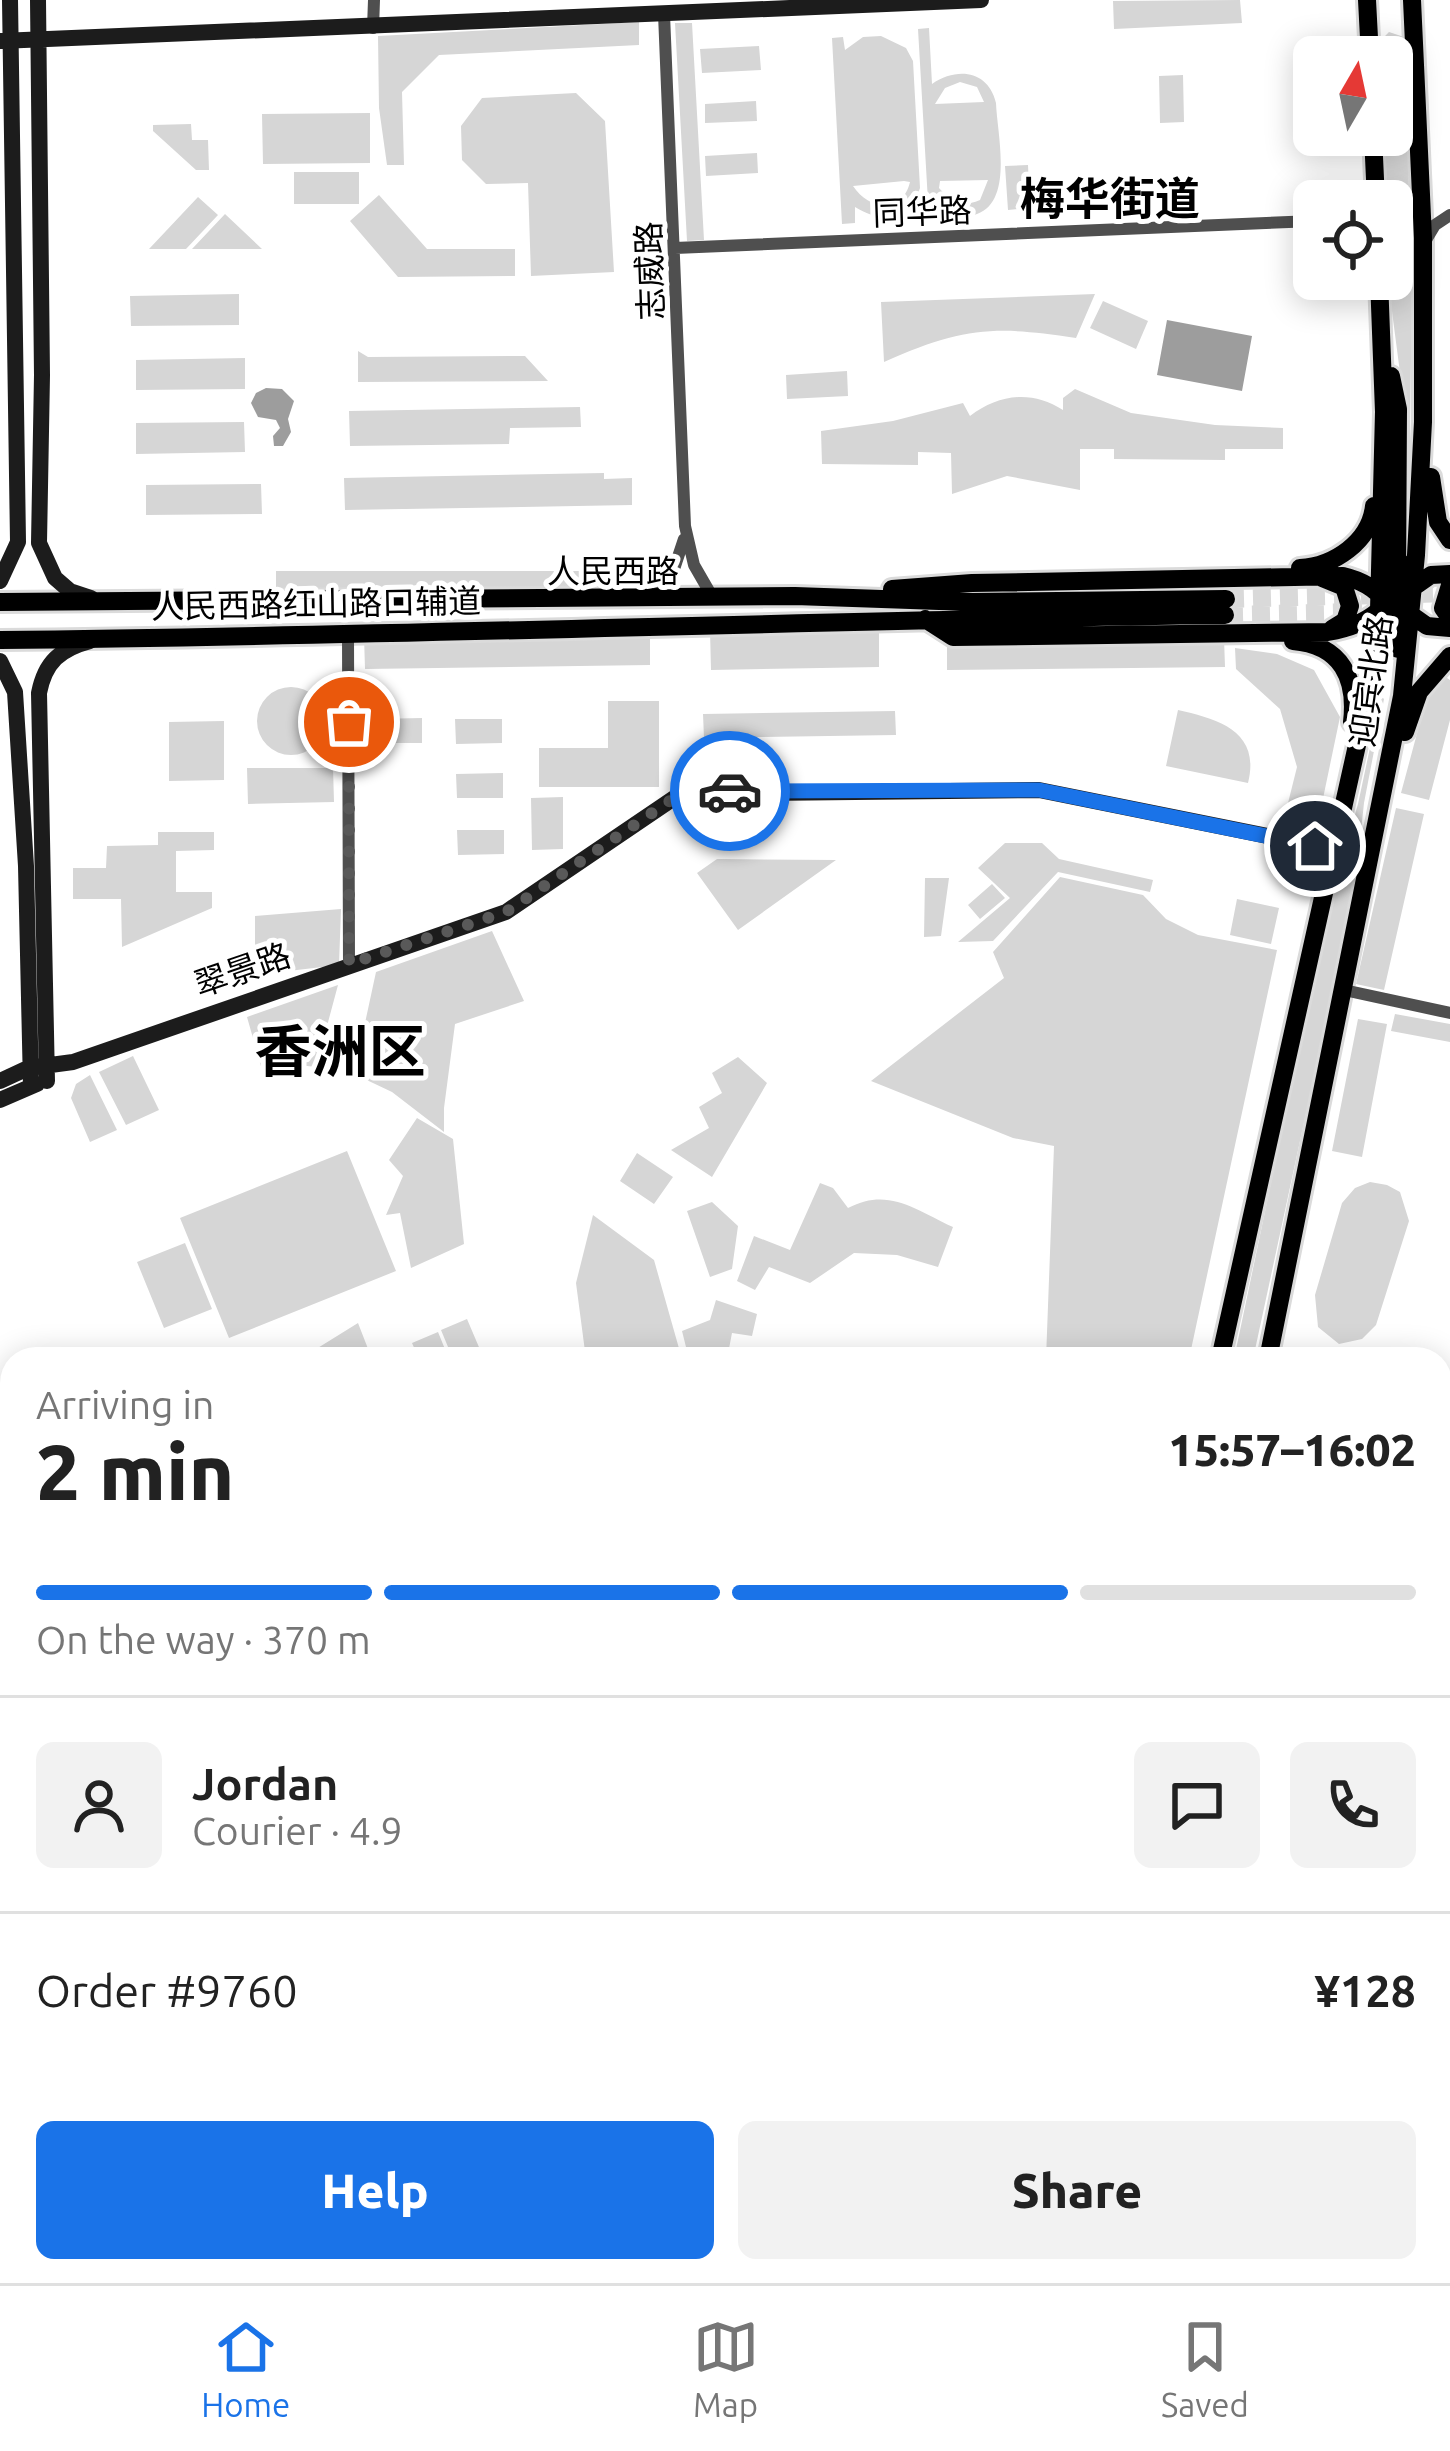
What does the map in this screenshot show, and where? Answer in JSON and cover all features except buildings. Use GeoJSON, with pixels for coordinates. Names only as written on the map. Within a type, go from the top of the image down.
{"type":"FeatureCollection","features":[{"type":"Feature","properties":{"kind":"main road"},"geometry":{"type":"LineString","coordinates":[[0,581],[18,542],[5,40],[10,0]]}},
{"type":"Feature","properties":{"kind":"main road"},"geometry":{"type":"LineString","coordinates":[[38,0],[39,543],[48,569],[62,586],[110,601]]}},
{"type":"Feature","properties":{"kind":"main road"},"geometry":{"type":"LineString","coordinates":[[5,40],[981,0]]}},
{"type":"Feature","properties":{"kind":"main road"},"geometry":{"type":"LineString","coordinates":[[1367,0],[1369,36]]}},
{"type":"Feature","properties":{"kind":"main road","name":"迎宾北路"},"geometry":{"type":"LineString","coordinates":[[1223,1347],[1378,638],[1417,555],[1424,336],[1412,0]]}},
{"type":"Feature","properties":{"kind":"main road","name":"迎宾北路"},"geometry":{"type":"LineString","coordinates":[[1270,1347],[1402,696],[1380,300]]}},
{"type":"Feature","properties":{"kind":"main road"},"geometry":{"type":"LineString","coordinates":[[1370,861],[1367,815],[1398,656],[1398,409],[1381,324]]}},
{"type":"Feature","properties":{"kind":"main road"},"geometry":{"type":"LineString","coordinates":[[1424,336],[1432,499],[1438,522],[1450,540]]}},
{"type":"Feature","properties":{"kind":"main road"},"geometry":{"type":"LineString","coordinates":[[1147,579],[1315,567],[1336,559],[1359,540],[1372,518],[1384,412]]}},
{"type":"Feature","properties":{"kind":"main road"},"geometry":{"type":"LineString","coordinates":[[1225,616],[1328,632],[1360,626],[1431,575],[1450,574]]}},
{"type":"Feature","properties":{"kind":"main road"},"geometry":{"type":"LineString","coordinates":[[795,596],[972,583],[1343,575],[1363,580],[1427,626],[1450,628]]}},
{"type":"Feature","properties":{"kind":"main road"},"geometry":{"type":"LineString","coordinates":[[1320,577],[1344,587],[1350,606],[1346,621],[1328,632]]}},
{"type":"Feature","properties":{"kind":"main road"},"geometry":{"type":"LineString","coordinates":[[1450,585],[1443,608],[1450,618]]}},
{"type":"Feature","properties":{"kind":"main road","name":"人民西路"},"geometry":{"type":"LineString","coordinates":[[0,602],[795,596],[1225,616]]}},
{"type":"Feature","properties":{"kind":"main road"},"geometry":{"type":"LineString","coordinates":[[1225,616],[1324,649],[1340,663],[1352,682],[1354,704],[1346,790]]}},
{"type":"Feature","properties":{"kind":"main road","name":"人民西路"},"geometry":{"type":"LineString","coordinates":[[525,628],[925,619],[953,637],[1225,616]]}},
{"type":"Feature","properties":{"kind":"main road","name":"人民西路红山路口辅道"},"geometry":{"type":"LineString","coordinates":[[108,638],[525,628]]}},
{"type":"Feature","properties":{"kind":"main road"},"geometry":{"type":"LineString","coordinates":[[0,640],[108,638]]}},
{"type":"Feature","properties":{"kind":"main road"},"geometry":{"type":"LineString","coordinates":[[37,1075],[39,693],[43,675],[55,657],[75,645],[108,638]]}},
{"type":"Feature","properties":{"kind":"main road"},"geometry":{"type":"LineString","coordinates":[[1389,769],[1419,692],[1450,656]]}},
{"type":"Feature","properties":{"kind":"main road"},"geometry":{"type":"LineString","coordinates":[[0,661],[15,692],[37,1075]]}},
{"type":"Feature","properties":{"kind":"main road","name":"翠景路"},"geometry":{"type":"LineString","coordinates":[[0,1081],[37,1075],[506,912],[680,794],[1039,790],[1332,849]]}},
{"type":"Feature","properties":{"kind":"main road","name":"翠景路"},"geometry":{"type":"LineString","coordinates":[[0,1100],[37,1075]]}},
{"type":"Feature","properties":{"kind":"street"},"geometry":{"type":"LineString","coordinates":[[374,0],[374,28]]}},
{"type":"Feature","properties":{"kind":"street","name":"志威路"},"geometry":{"type":"LineString","coordinates":[[664,14],[685,526],[696,572],[714,599]]}},
{"type":"Feature","properties":{"kind":"street"},"geometry":{"type":"LineString","coordinates":[[1420,180],[1434,204],[1450,214],[1431,230],[1423,253]]}},
{"type":"Feature","properties":{"kind":"street","name":"同华路"},"geometry":{"type":"LineString","coordinates":[[675,248],[1293,222]]}},
{"type":"Feature","properties":{"kind":"street","name":"志威路"},"geometry":{"type":"LineString","coordinates":[[651,599],[676,569],[685,526]]}},
{"type":"Feature","properties":{"kind":"street"},"geometry":{"type":"LineString","coordinates":[[348,634],[349,964]]}},
{"type":"Feature","properties":{"kind":"street"},"geometry":{"type":"LineString","coordinates":[[1344,990],[1450,1012]]}},
{"type":"Feature","properties":{"kind":"shaded area"},"geometry":{"type":"Polygon","coordinates":[[[1240,0],[1242,23],[1114,29],[1113,1],[1240,0]]]}},
{"type":"Feature","properties":{"kind":"shaded area"},"geometry":{"type":"Polygon","coordinates":[[[639,22],[639,45],[439,55],[402,92],[404,165],[387,165],[379,108],[378,36],[639,22]]]}},
{"type":"Feature","properties":{"kind":"shaded area"},"geometry":{"type":"Polygon","coordinates":[[[675,23],[692,23],[704,240],[687,241],[675,23]]]}},
{"type":"Feature","properties":{"kind":"shaded area"},"geometry":{"type":"Polygon","coordinates":[[[929,28],[932,84],[951,75],[970,75],[986,84],[996,103],[1000,181],[988,207],[977,214],[957,215],[940,206],[941,218],[929,219],[918,29],[929,28]],[[960,82],[945,88],[935,104],[984,102],[977,87],[960,82]],[[988,180],[940,181],[939,188],[967,204],[980,200],[988,180]]]}},
{"type":"Feature","properties":{"kind":"shaded area"},"geometry":{"type":"Polygon","coordinates":[[[881,36],[906,48],[913,61],[920,188],[902,213],[875,216],[855,207],[855,223],[842,224],[832,38],[843,37],[845,50],[863,37],[881,36]],[[910,182],[853,186],[868,200],[884,205],[900,200],[910,182]]]}},
{"type":"Feature","properties":{"kind":"shaded area"},"geometry":{"type":"Polygon","coordinates":[[[759,46],[761,70],[702,73],[700,49],[759,46]]]}},
{"type":"Feature","properties":{"kind":"shaded area"},"geometry":{"type":"Polygon","coordinates":[[[1183,75],[1184,122],[1160,123],[1159,76],[1183,75]]]}},
{"type":"Feature","properties":{"kind":"shaded area"},"geometry":{"type":"Polygon","coordinates":[[[576,93],[605,121],[614,272],[531,276],[528,183],[486,184],[462,160],[461,126],[482,98],[576,93]]]}},
{"type":"Feature","properties":{"kind":"shaded area"},"geometry":{"type":"Polygon","coordinates":[[[756,101],[757,121],[705,123],[705,104],[756,101]]]}},
{"type":"Feature","properties":{"kind":"shaded area"},"geometry":{"type":"Polygon","coordinates":[[[370,113],[370,163],[263,164],[262,114],[370,113]]]}},
{"type":"Feature","properties":{"kind":"shaded area"},"geometry":{"type":"Polygon","coordinates":[[[191,124],[192,140],[208,140],[209,170],[196,170],[153,131],[153,125],[191,124]]]}},
{"type":"Feature","properties":{"kind":"shaded area"},"geometry":{"type":"Polygon","coordinates":[[[757,153],[758,173],[706,176],[705,156],[757,153]]]}},
{"type":"Feature","properties":{"kind":"shaded area"},"geometry":{"type":"Polygon","coordinates":[[[1386,156],[1408,156],[1409,180],[1386,180],[1386,156]]]}},
{"type":"Feature","properties":{"kind":"shaded area"},"geometry":{"type":"Polygon","coordinates":[[[1028,165],[1030,208],[1008,210],[1005,166],[1028,165]]]}},
{"type":"Feature","properties":{"kind":"shaded area"},"geometry":{"type":"Polygon","coordinates":[[[294,172],[359,172],[359,204],[294,204],[294,172]]]}},
{"type":"Feature","properties":{"kind":"shaded area"},"geometry":{"type":"Polygon","coordinates":[[[379,195],[427,249],[515,249],[515,276],[398,277],[350,221],[379,195]]]}},
{"type":"Feature","properties":{"kind":"shaded area"},"geometry":{"type":"Polygon","coordinates":[[[198,197],[218,215],[186,249],[149,249],[198,197]]]}},
{"type":"Feature","properties":{"kind":"shaded area"},"geometry":{"type":"Polygon","coordinates":[[[225,214],[262,249],[192,249],[225,214]]]}},
{"type":"Feature","properties":{"kind":"shaded area"},"geometry":{"type":"Polygon","coordinates":[[[239,294],[239,325],[131,326],[130,296],[239,294]]]}},
{"type":"Feature","properties":{"kind":"shaded area"},"geometry":{"type":"Polygon","coordinates":[[[1095,294],[1076,338],[1022,331],[978,332],[884,362],[881,302],[1095,294]]]}},
{"type":"Feature","properties":{"kind":"shaded area"},"geometry":{"type":"Polygon","coordinates":[[[1391,300],[1412,300],[1409,518],[1404,517],[1404,403],[1391,300]]]}},
{"type":"Feature","properties":{"kind":"shaded area"},"geometry":{"type":"Polygon","coordinates":[[[1103,301],[1148,321],[1136,349],[1090,328],[1103,301]]]}},
{"type":"Feature","properties":{"kind":"shaded area"},"geometry":{"type":"Polygon","coordinates":[[[1167,320],[1252,336],[1242,391],[1157,375],[1167,320]]]}},
{"type":"Feature","properties":{"kind":"shaded area"},"geometry":{"type":"Polygon","coordinates":[[[358,351],[368,357],[525,356],[548,381],[358,382],[358,351]]]}},
{"type":"Feature","properties":{"kind":"shaded area"},"geometry":{"type":"Polygon","coordinates":[[[245,358],[245,389],[136,390],[136,360],[245,358]]]}},
{"type":"Feature","properties":{"kind":"shaded area"},"geometry":{"type":"Polygon","coordinates":[[[847,371],[848,396],[787,399],[786,375],[847,371]]]}},
{"type":"Feature","properties":{"kind":"shaded area"},"geometry":{"type":"Polygon","coordinates":[[[266,388],[282,389],[294,401],[288,419],[291,432],[283,446],[274,446],[273,436],[280,428],[276,420],[258,417],[251,403],[266,388]]]}},
{"type":"Feature","properties":{"kind":"shaded area"},"geometry":{"type":"Polygon","coordinates":[[[1075,389],[1131,413],[1215,425],[1283,428],[1283,449],[1225,449],[1225,460],[1114,459],[1114,449],[1080,449],[1080,490],[1007,476],[952,494],[951,453],[918,452],[918,465],[822,464],[821,431],[893,421],[963,403],[970,416],[992,403],[1016,397],[1039,399],[1063,410],[1063,398],[1075,389]]]}},
{"type":"Feature","properties":{"kind":"shaded area"},"geometry":{"type":"Polygon","coordinates":[[[580,407],[581,427],[510,428],[509,444],[350,446],[349,411],[580,407]]]}},
{"type":"Feature","properties":{"kind":"shaded area"},"geometry":{"type":"Polygon","coordinates":[[[244,422],[245,452],[136,454],[136,423],[244,422]]]}},
{"type":"Feature","properties":{"kind":"shaded area"},"geometry":{"type":"Polygon","coordinates":[[[604,473],[604,479],[632,478],[632,505],[345,510],[344,478],[604,473]]]}},
{"type":"Feature","properties":{"kind":"shaded area"},"geometry":{"type":"Polygon","coordinates":[[[261,484],[262,514],[146,515],[146,485],[261,484]]]}},
{"type":"Feature","properties":{"kind":"shaded area"},"geometry":{"type":"Polygon","coordinates":[[[276,571],[664,571],[643,594],[276,597],[276,571]]]}},
{"type":"Feature","properties":{"kind":"shaded area"},"geometry":{"type":"Polygon","coordinates":[[[879,627],[879,667],[711,670],[710,630],[879,627]]]}},
{"type":"Feature","properties":{"kind":"shaded area"},"geometry":{"type":"Polygon","coordinates":[[[650,632],[650,665],[365,669],[364,636],[650,632]]]}},
{"type":"Feature","properties":{"kind":"shaded area"},"geometry":{"type":"Polygon","coordinates":[[[1224,638],[1225,667],[947,670],[947,642],[1224,638]]]}},
{"type":"Feature","properties":{"kind":"shaded area"},"geometry":{"type":"Polygon","coordinates":[[[1235,648],[1277,654],[1314,670],[1340,717],[1316,832],[1283,823],[1297,767],[1280,709],[1236,669],[1235,648]]]}},
{"type":"Feature","properties":{"kind":"shaded area"},"geometry":{"type":"Polygon","coordinates":[[[1444,676],[1450,680],[1450,720],[1429,800],[1401,793],[1426,700],[1444,676]]]}},
{"type":"Feature","properties":{"kind":"shaded area"},"geometry":{"type":"Polygon","coordinates":[[[291,687],[315,697],[325,721],[315,745],[291,755],[267,745],[257,721],[267,697],[291,687]]]}},
{"type":"Feature","properties":{"kind":"shaded area"},"geometry":{"type":"Polygon","coordinates":[[[1381,696],[1355,886],[1256,1347],[1237,1347],[1331,897],[1358,804],[1381,696]]]}},
{"type":"Feature","properties":{"kind":"shaded area"},"geometry":{"type":"Polygon","coordinates":[[[608,701],[659,701],[659,787],[539,787],[539,748],[608,748],[608,701]]]}},
{"type":"Feature","properties":{"kind":"shaded area"},"geometry":{"type":"Polygon","coordinates":[[[1178,710],[1221,723],[1242,739],[1250,765],[1248,783],[1166,766],[1178,710]]]}},
{"type":"Feature","properties":{"kind":"shaded area"},"geometry":{"type":"Polygon","coordinates":[[[895,711],[896,735],[704,738],[703,714],[895,711]]]}},
{"type":"Feature","properties":{"kind":"shaded area"},"geometry":{"type":"Polygon","coordinates":[[[422,718],[422,743],[376,743],[375,719],[422,718]]]}},
{"type":"Feature","properties":{"kind":"shaded area"},"geometry":{"type":"Polygon","coordinates":[[[455,719],[502,719],[502,743],[456,744],[455,719]]]}},
{"type":"Feature","properties":{"kind":"shaded area"},"geometry":{"type":"Polygon","coordinates":[[[224,721],[224,780],[169,781],[169,722],[224,721]]]}},
{"type":"Feature","properties":{"kind":"shaded area"},"geometry":{"type":"Polygon","coordinates":[[[247,768],[333,768],[334,802],[248,804],[247,768]]]}},
{"type":"Feature","properties":{"kind":"shaded area"},"geometry":{"type":"Polygon","coordinates":[[[503,773],[503,798],[457,798],[456,774],[503,773]]]}},
{"type":"Feature","properties":{"kind":"shaded area"},"geometry":{"type":"Polygon","coordinates":[[[563,797],[563,849],[532,850],[531,798],[563,797]]]}},
{"type":"Feature","properties":{"kind":"shaded area"},"geometry":{"type":"Polygon","coordinates":[[[1396,808],[1424,814],[1384,990],[1356,984],[1396,808]]]}},
{"type":"Feature","properties":{"kind":"shaded area"},"geometry":{"type":"Polygon","coordinates":[[[457,830],[504,830],[504,854],[458,855],[457,830]]]}},
{"type":"Feature","properties":{"kind":"shaded area"},"geometry":{"type":"Polygon","coordinates":[[[158,832],[214,832],[214,850],[176,851],[176,892],[212,892],[212,908],[122,947],[121,899],[73,899],[73,868],[106,868],[107,846],[158,845],[158,832]]]}},
{"type":"Feature","properties":{"kind":"shaded area"},"geometry":{"type":"Polygon","coordinates":[[[1005,843],[1042,843],[1059,859],[1153,880],[1150,892],[1058,872],[993,941],[958,942],[1010,898],[978,868],[1005,843]]]}},
{"type":"Feature","properties":{"kind":"shaded area"},"geometry":{"type":"Polygon","coordinates":[[[717,859],[836,860],[738,930],[697,873],[717,859]]]}},
{"type":"Feature","properties":{"kind":"shaded area"},"geometry":{"type":"Polygon","coordinates":[[[1060,877],[1143,895],[1166,919],[1198,935],[1277,950],[1192,1347],[1046,1347],[1054,1146],[1013,1138],[871,1081],[1004,978],[993,952],[1060,877]]]}},
{"type":"Feature","properties":{"kind":"shaded area"},"geometry":{"type":"Polygon","coordinates":[[[925,878],[949,878],[941,936],[924,937],[925,878]]]}},
{"type":"Feature","properties":{"kind":"shaded area"},"geometry":{"type":"Polygon","coordinates":[[[992,884],[1005,898],[980,919],[968,905],[992,884]]]}},
{"type":"Feature","properties":{"kind":"shaded area"},"geometry":{"type":"Polygon","coordinates":[[[1237,899],[1279,908],[1271,944],[1230,935],[1237,899]]]}},
{"type":"Feature","properties":{"kind":"shaded area"},"geometry":{"type":"Polygon","coordinates":[[[341,909],[339,965],[255,975],[255,916],[341,909]]]}},
{"type":"Feature","properties":{"kind":"shaded area"},"geometry":{"type":"Polygon","coordinates":[[[492,931],[524,1001],[455,1024],[444,1132],[392,1092],[354,1074],[376,972],[492,931]]]}},
{"type":"Feature","properties":{"kind":"shaded area"},"geometry":{"type":"Polygon","coordinates":[[[338,985],[316,1067],[281,1063],[262,1070],[247,1017],[338,985]]]}},
{"type":"Feature","properties":{"kind":"shaded area"},"geometry":{"type":"Polygon","coordinates":[[[1395,1014],[1450,1024],[1450,1042],[1391,1031],[1395,1014]]]}},
{"type":"Feature","properties":{"kind":"shaded area"},"geometry":{"type":"Polygon","coordinates":[[[1358,1019],[1387,1024],[1362,1157],[1332,1151],[1358,1019]]]}},
{"type":"Feature","properties":{"kind":"shaded area"},"geometry":{"type":"Polygon","coordinates":[[[133,1056],[159,1110],[126,1125],[99,1072],[133,1056]]]}},
{"type":"Feature","properties":{"kind":"shaded area"},"geometry":{"type":"Polygon","coordinates":[[[738,1057],[767,1083],[712,1177],[671,1150],[709,1128],[699,1107],[722,1093],[712,1073],[738,1057]]]}},
{"type":"Feature","properties":{"kind":"shaded area"},"geometry":{"type":"Polygon","coordinates":[[[90,1075],[117,1130],[90,1142],[71,1098],[76,1084],[90,1075]]]}},
{"type":"Feature","properties":{"kind":"shaded area"},"geometry":{"type":"Polygon","coordinates":[[[417,1118],[453,1139],[464,1244],[411,1268],[400,1213],[386,1215],[403,1176],[389,1160],[417,1118]]]}},
{"type":"Feature","properties":{"kind":"shaded area"},"geometry":{"type":"Polygon","coordinates":[[[347,1151],[396,1271],[229,1338],[180,1218],[347,1151]]]}},
{"type":"Feature","properties":{"kind":"shaded area"},"geometry":{"type":"Polygon","coordinates":[[[637,1153],[673,1177],[654,1204],[620,1181],[637,1153]]]}},
{"type":"Feature","properties":{"kind":"shaded area"},"geometry":{"type":"Polygon","coordinates":[[[1370,1182],[1400,1192],[1409,1221],[1376,1325],[1362,1339],[1339,1344],[1318,1327],[1315,1295],[1342,1203],[1355,1188],[1370,1182]]]}},
{"type":"Feature","properties":{"kind":"shaded area"},"geometry":{"type":"Polygon","coordinates":[[[820,1183],[833,1188],[848,1208],[889,1200],[953,1227],[938,1267],[897,1255],[854,1253],[810,1283],[769,1267],[755,1290],[737,1281],[754,1236],[790,1250],[820,1183]]]}},
{"type":"Feature","properties":{"kind":"shaded area"},"geometry":{"type":"Polygon","coordinates":[[[712,1202],[738,1226],[732,1269],[710,1277],[687,1211],[712,1202]]]}},
{"type":"Feature","properties":{"kind":"shaded area"},"geometry":{"type":"Polygon","coordinates":[[[593,1215],[654,1260],[679,1347],[584,1347],[576,1283],[593,1215]]]}},
{"type":"Feature","properties":{"kind":"shaded area"},"geometry":{"type":"Polygon","coordinates":[[[185,1243],[212,1309],[164,1328],[137,1262],[185,1243]]]}},
{"type":"Feature","properties":{"kind":"shaded area"},"geometry":{"type":"Polygon","coordinates":[[[716,1300],[757,1314],[752,1336],[732,1333],[729,1347],[686,1347],[682,1331],[710,1320],[716,1300]]]}},
{"type":"Feature","properties":{"kind":"shaded area"},"geometry":{"type":"Polygon","coordinates":[[[467,1319],[479,1347],[448,1347],[441,1330],[467,1319]]]}},
{"type":"Feature","properties":{"kind":"shaded area"},"geometry":{"type":"Polygon","coordinates":[[[358,1323],[367,1347],[319,1347],[358,1323]]]}},
{"type":"Feature","properties":{"kind":"shaded area"},"geometry":{"type":"Polygon","coordinates":[[[438,1332],[444,1347],[414,1347],[412,1343],[438,1332]]]}},
{"type":"Feature","properties":{"kind":"tunnel"},"geometry":{"type":"LineString","coordinates":[[1226,599],[1450,593]]}},
{"type":"Feature","properties":{"kind":"tunnel"},"geometry":{"type":"LineString","coordinates":[[1225,615],[1358,612]]}},
{"type":"Feature","properties":{"kind":"way so far"},"geometry":{"type":"LineString","coordinates":[[349,722],[349,964],[506,912],[680,794],[730,791]]}},
{"type":"Feature","properties":{"kind":"district","name":"梅华街道"},"geometry":{"type":"Point","coordinates":[1110,198]}},
{"type":"Feature","properties":{"kind":"district","name":"香洲区"},"geometry":{"type":"Point","coordinates":[340,1051]}},
{"type":"Feature","properties":{"kind":"route"},"geometry":{"type":"LineString","coordinates":[[730,791],[1039,790],[1315,846]]}}]}
